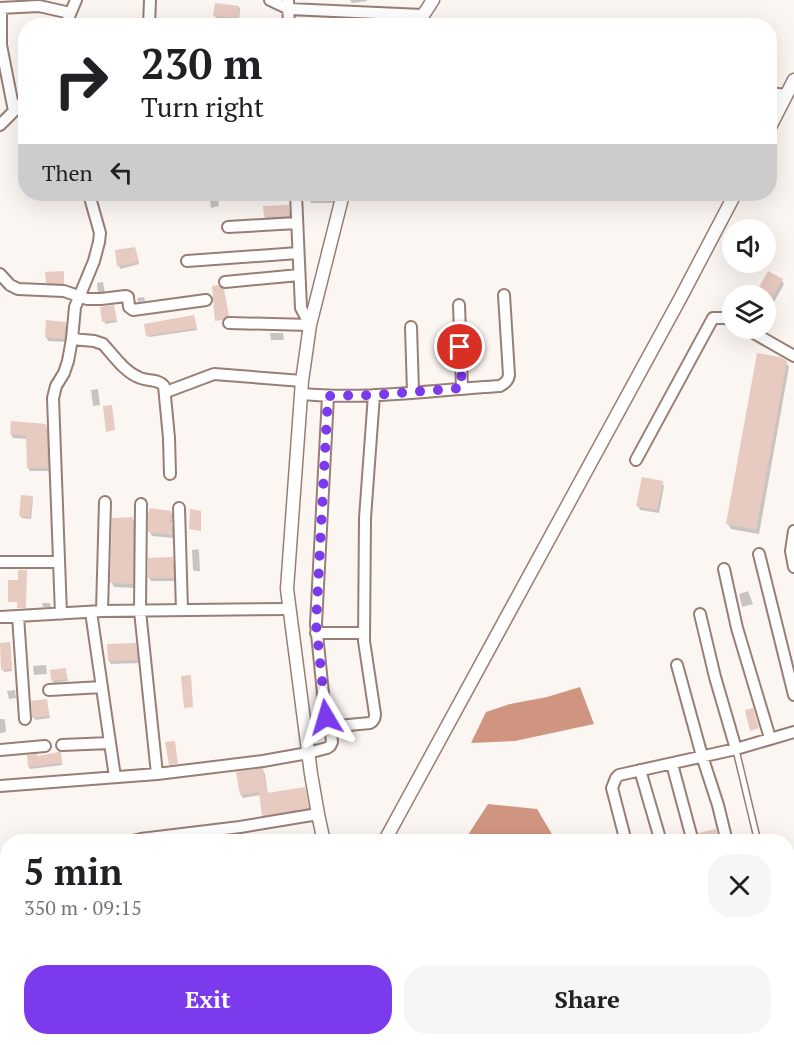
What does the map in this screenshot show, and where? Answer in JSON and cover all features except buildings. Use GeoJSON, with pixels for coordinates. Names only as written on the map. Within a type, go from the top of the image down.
{"type":"FeatureCollection","features":[{"type":"Feature","properties":{"kind":"street"},"geometry":{"type":"LineString","coordinates":[[68,18],[76,0]]}},
{"type":"Feature","properties":{"kind":"street"},"geometry":{"type":"LineString","coordinates":[[149,18],[150,0]]}},
{"type":"Feature","properties":{"kind":"street"},"geometry":{"type":"LineString","coordinates":[[270,0],[403,18]]}},
{"type":"Feature","properties":{"kind":"street"},"geometry":{"type":"LineString","coordinates":[[420,18],[433,0]]}},
{"type":"Feature","properties":{"kind":"street"},"geometry":{"type":"LineString","coordinates":[[14,111],[1,45],[0,8],[39,6],[70,13]]}},
{"type":"Feature","properties":{"kind":"street"},"geometry":{"type":"LineString","coordinates":[[777,113],[794,80]]}},
{"type":"Feature","properties":{"kind":"street"},"geometry":{"type":"LineString","coordinates":[[777,94],[786,95]]}},
{"type":"Feature","properties":{"kind":"street"},"geometry":{"type":"LineString","coordinates":[[0,125],[18,107]]}},
{"type":"Feature","properties":{"kind":"street"},"geometry":{"type":"LineString","coordinates":[[61,614],[53,398],[56,386],[66,369],[75,307],[94,261],[100,233],[91,201]]}},
{"type":"Feature","properties":{"kind":"street"},"geometry":{"type":"LineString","coordinates":[[296,201],[302,308],[310,325]]}},
{"type":"Feature","properties":{"kind":"street"},"geometry":{"type":"LineString","coordinates":[[322,834],[287,589],[302,387],[310,325],[341,201]]}},
{"type":"Feature","properties":{"kind":"street"},"geometry":{"type":"LineString","coordinates":[[388,834],[731,201]]}},
{"type":"Feature","properties":{"kind":"street"},"geometry":{"type":"LineString","coordinates":[[228,227],[297,223]]}},
{"type":"Feature","properties":{"kind":"street"},"geometry":{"type":"LineString","coordinates":[[187,261],[298,253]]}},
{"type":"Feature","properties":{"kind":"street"},"geometry":{"type":"LineString","coordinates":[[0,274],[14,288],[64,291],[87,299],[126,296],[129,307],[133,310],[206,300]]}},
{"type":"Feature","properties":{"kind":"street"},"geometry":{"type":"LineString","coordinates":[[225,282],[299,275]]}},
{"type":"Feature","properties":{"kind":"street"},"geometry":{"type":"LineString","coordinates":[[166,392],[214,374],[302,387],[328,396],[500,386],[508,380],[509,368],[504,295]]}},
{"type":"Feature","properties":{"kind":"street"},"geometry":{"type":"LineString","coordinates":[[459,305],[462,388]]}},
{"type":"Feature","properties":{"kind":"street"},"geometry":{"type":"LineString","coordinates":[[636,460],[713,318],[722,318]]}},
{"type":"Feature","properties":{"kind":"street"},"geometry":{"type":"LineString","coordinates":[[230,323],[310,325]]}},
{"type":"Feature","properties":{"kind":"street"},"geometry":{"type":"LineString","coordinates":[[411,327],[413,392]]}},
{"type":"Feature","properties":{"kind":"street"},"geometry":{"type":"LineString","coordinates":[[72,339],[94,340],[103,344],[130,372],[142,379],[162,382],[166,392],[170,474]]}},
{"type":"Feature","properties":{"kind":"street"},"geometry":{"type":"LineString","coordinates":[[764,339],[794,356]]}},
{"type":"Feature","properties":{"kind":"street"},"geometry":{"type":"LineString","coordinates":[[0,786],[157,774],[309,753],[330,746],[331,733],[338,726],[370,723],[375,718],[364,640],[365,518],[374,395]]}},
{"type":"Feature","properties":{"kind":"street"},"geometry":{"type":"LineString","coordinates":[[328,396],[316,633],[325,713],[334,729]]}},
{"type":"Feature","properties":{"kind":"street"},"geometry":{"type":"LineString","coordinates":[[105,502],[97,612],[102,687],[115,777]]}},
{"type":"Feature","properties":{"kind":"street"},"geometry":{"type":"LineString","coordinates":[[141,504],[140,611],[157,774]]}},
{"type":"Feature","properties":{"kind":"street"},"geometry":{"type":"LineString","coordinates":[[179,508],[182,610]]}},
{"type":"Feature","properties":{"kind":"street"},"geometry":{"type":"LineString","coordinates":[[794,531],[791,550],[794,567]]}},
{"type":"Feature","properties":{"kind":"street"},"geometry":{"type":"LineString","coordinates":[[759,554],[794,695]]}},
{"type":"Feature","properties":{"kind":"street"},"geometry":{"type":"LineString","coordinates":[[0,562],[59,562]]}},
{"type":"Feature","properties":{"kind":"street"},"geometry":{"type":"LineString","coordinates":[[724,569],[737,628],[770,738]]}},
{"type":"Feature","properties":{"kind":"street"},"geometry":{"type":"LineString","coordinates":[[0,616],[289,609]]}},
{"type":"Feature","properties":{"kind":"street"},"geometry":{"type":"LineString","coordinates":[[700,614],[736,750]]}},
{"type":"Feature","properties":{"kind":"street"},"geometry":{"type":"LineString","coordinates":[[18,616],[25,719]]}},
{"type":"Feature","properties":{"kind":"street"},"geometry":{"type":"LineString","coordinates":[[316,633],[364,633]]}},
{"type":"Feature","properties":{"kind":"street"},"geometry":{"type":"LineString","coordinates":[[677,665],[725,834]]}},
{"type":"Feature","properties":{"kind":"street"},"geometry":{"type":"LineString","coordinates":[[50,690],[102,687]]}},
{"type":"Feature","properties":{"kind":"street"},"geometry":{"type":"LineString","coordinates":[[624,834],[612,788],[619,776],[736,750],[794,732]]}},
{"type":"Feature","properties":{"kind":"street"},"geometry":{"type":"LineString","coordinates":[[62,745],[110,743]]}},
{"type":"Feature","properties":{"kind":"street"},"geometry":{"type":"LineString","coordinates":[[0,750],[45,746]]}},
{"type":"Feature","properties":{"kind":"street"},"geometry":{"type":"LineString","coordinates":[[672,764],[691,834]]}},
{"type":"Feature","properties":{"kind":"street"},"geometry":{"type":"LineString","coordinates":[[640,770],[660,834]]}},
{"type":"Feature","properties":{"kind":"street"},"geometry":{"type":"LineString","coordinates":[[182,834],[318,814]]}},
{"type":"Feature","properties":{"kind":"lane"},"geometry":{"type":"LineString","coordinates":[[736,750],[756,834]]}},
{"type":"Feature","properties":{"kind":"shaded area"},"geometry":{"type":"Polygon","coordinates":[[[580,687],[594,724],[515,741],[471,743],[486,712],[580,687]]]}},
{"type":"Feature","properties":{"kind":"shaded area"},"geometry":{"type":"Polygon","coordinates":[[[488,804],[537,809],[552,834],[469,834],[488,804]]]}},
{"type":"Feature","properties":{"kind":"route"},"geometry":{"type":"LineString","coordinates":[[326,717],[316,624],[328,396],[462,388],[460,347]]}}]}
